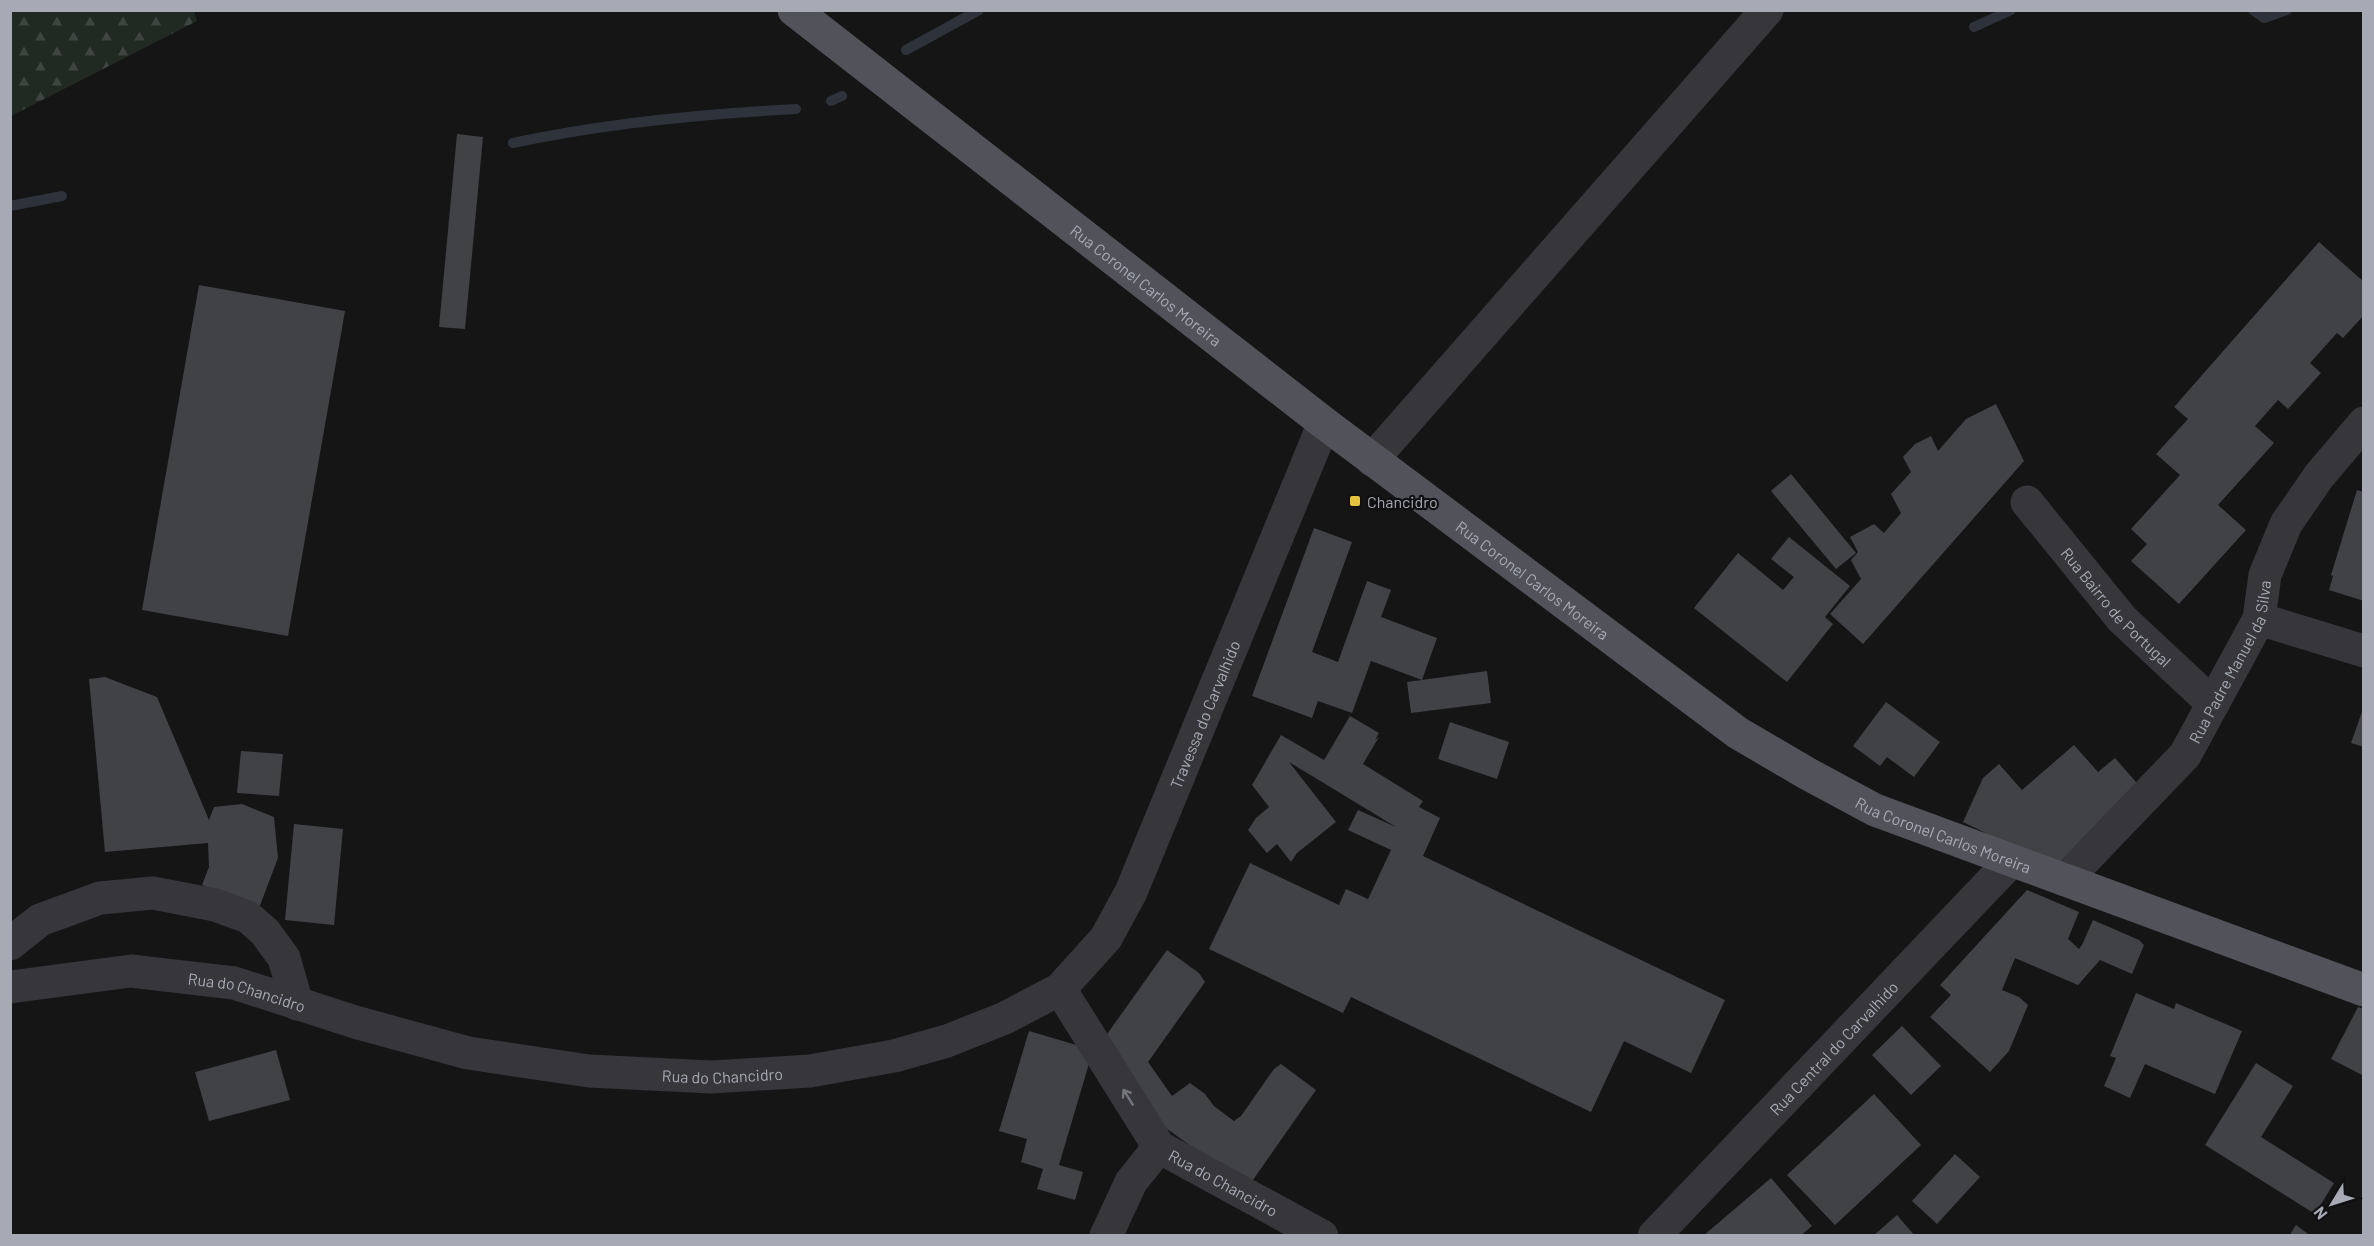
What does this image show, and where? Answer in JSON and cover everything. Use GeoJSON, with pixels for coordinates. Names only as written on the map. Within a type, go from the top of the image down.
{"type":"FeatureCollection","features":[{"type":"Feature","properties":{"kind":"main road","name":"Rua Coronel Carlos Moreira"},"geometry":{"type":"LineString","coordinates":[[794,10],[1372,460],[1738,733],[1875,810],[2364,990]]}},
{"type":"Feature","properties":{"kind":"street"},"geometry":{"type":"LineString","coordinates":[[1372,460],[1767,10]]}},
{"type":"Feature","properties":{"kind":"street","name":"Travessa do Carvalhido"},"geometry":{"type":"LineString","coordinates":[[1060,989],[1106,938],[1131,892],[1324,423]]}},
{"type":"Feature","properties":{"kind":"street","name":"Rua Padre Manuel da Silva"},"geometry":{"type":"LineString","coordinates":[[2065,880],[2185,755],[2259,619],[2265,575],[2286,524],[2319,476],[2364,423]]}},
{"type":"Feature","properties":{"kind":"street","name":"Rua Bairro de Portugal"},"geometry":{"type":"LineString","coordinates":[[2027,502],[2122,619],[2213,704]]}},
{"type":"Feature","properties":{"kind":"street"},"geometry":{"type":"LineString","coordinates":[[2259,619],[2364,651]]}},
{"type":"Feature","properties":{"kind":"street","name":"Rua Central do Carvalhido"},"geometry":{"type":"LineString","coordinates":[[1654,1236],[2011,861]]}},
{"type":"Feature","properties":{"kind":"street"},"geometry":{"type":"LineString","coordinates":[[10,944],[40,920],[100,898],[153,893],[215,905],[248,917],[265,932],[284,958],[297,1004]]}},
{"type":"Feature","properties":{"kind":"street","name":"Rua do Chancidro"},"geometry":{"type":"LineString","coordinates":[[10,987],[131,971],[234,983],[355,1022],[468,1053],[589,1071],[711,1077],[810,1071],[894,1056],[956,1038],[1005,1018],[1060,989],[1159,1147],[1322,1236]]}},
{"type":"Feature","properties":{"kind":"street"},"geometry":{"type":"LineString","coordinates":[[1106,1236],[1131,1182],[1159,1147]]}},
{"type":"Feature","properties":{"kind":"green space"},"geometry":{"type":"Polygon","coordinates":[[[11,10],[194,11],[197,21],[11,116],[11,10]]]}},
{"type":"Feature","properties":{"kind":"building"},"geometry":{"type":"Polygon","coordinates":[[[457,134],[483,137],[465,329],[439,327],[457,134]]]}},
{"type":"Feature","properties":{"kind":"building"},"geometry":{"type":"Polygon","coordinates":[[[2319,242],[2364,282],[2364,315],[2343,338],[2337,333],[2310,363],[2321,373],[2288,409],[2278,400],[2255,426],[2274,443],[2218,505],[2246,530],[2179,604],[2131,561],[2147,544],[2131,529],[2180,475],[2156,454],[2188,419],[2174,407],[2319,242]]]}},
{"type":"Feature","properties":{"kind":"building"},"geometry":{"type":"Polygon","coordinates":[[[199,285],[345,311],[288,636],[142,610],[199,285]]]}},
{"type":"Feature","properties":{"kind":"building"},"geometry":{"type":"Polygon","coordinates":[[[1996,404],[2024,461],[1863,644],[1830,614],[1861,579],[1851,560],[1858,552],[1850,537],[1874,524],[1884,533],[1901,513],[1891,494],[1911,472],[1903,457],[1915,444],[1931,436],[1938,451],[1966,419],[1996,404]]]}},
{"type":"Feature","properties":{"kind":"building"},"geometry":{"type":"Polygon","coordinates":[[[1791,474],[1856,553],[1836,569],[1771,491],[1791,474]]]}},
{"type":"Feature","properties":{"kind":"building"},"geometry":{"type":"Polygon","coordinates":[[[2357,490],[2364,492],[2364,601],[2329,590],[2333,576],[2331,575],[2357,490]]]}},
{"type":"Feature","properties":{"kind":"building"},"geometry":{"type":"Polygon","coordinates":[[[1314,528],[1352,542],[1312,652],[1338,662],[1367,581],[1391,590],[1381,617],[1437,638],[1422,680],[1371,661],[1352,713],[1318,701],[1312,718],[1252,696],[1314,528]]]}},
{"type":"Feature","properties":{"kind":"building"},"geometry":{"type":"Polygon","coordinates":[[[1789,537],[1850,586],[1825,617],[1833,624],[1787,682],[1694,608],[1738,553],[1783,590],[1794,577],[1771,559],[1789,537]]]}},
{"type":"Feature","properties":{"kind":"building"},"geometry":{"type":"Polygon","coordinates":[[[1487,671],[1491,703],[1411,713],[1407,682],[1487,671]]]}},
{"type":"Feature","properties":{"kind":"building"},"geometry":{"type":"Polygon","coordinates":[[[105,677],[157,697],[209,820],[214,807],[242,804],[274,817],[278,858],[259,908],[202,885],[209,867],[208,843],[105,852],[89,679],[105,677]]]}},
{"type":"Feature","properties":{"kind":"building"},"geometry":{"type":"Polygon","coordinates":[[[1886,702],[1940,742],[1914,777],[1887,757],[1880,766],[1853,746],[1886,702]]]}},
{"type":"Feature","properties":{"kind":"building"},"geometry":{"type":"Polygon","coordinates":[[[2364,709],[2364,747],[2351,743],[2364,709]]]}},
{"type":"Feature","properties":{"kind":"building"},"geometry":{"type":"Polygon","coordinates":[[[1350,716],[1379,733],[1375,740],[1379,737],[1363,764],[1423,801],[1419,807],[1440,818],[1423,856],[1725,1000],[1691,1073],[1624,1041],[1591,1112],[1351,997],[1343,1013],[1209,949],[1250,863],[1339,905],[1346,889],[1368,899],[1391,850],[1348,830],[1358,810],[1396,827],[1289,762],[1336,822],[1297,853],[1291,862],[1277,844],[1267,853],[1248,830],[1256,818],[1269,807],[1252,785],[1281,735],[1324,760],[1350,716]]]}},
{"type":"Feature","properties":{"kind":"building"},"geometry":{"type":"Polygon","coordinates":[[[1450,722],[1509,742],[1497,779],[1438,759],[1450,722]]]}},
{"type":"Feature","properties":{"kind":"building"},"geometry":{"type":"Polygon","coordinates":[[[2074,745],[2098,772],[2115,758],[2143,790],[2055,867],[1963,822],[1983,778],[1999,764],[2022,790],[2074,745]]]}},
{"type":"Feature","properties":{"kind":"building"},"geometry":{"type":"Polygon","coordinates":[[[241,751],[283,754],[279,796],[237,793],[241,751]]]}},
{"type":"Feature","properties":{"kind":"building"},"geometry":{"type":"Polygon","coordinates":[[[294,824],[343,829],[334,925],[285,920],[294,824]]]}},
{"type":"Feature","properties":{"kind":"building"},"geometry":{"type":"Polygon","coordinates":[[[2027,890],[2079,912],[2068,939],[2079,949],[2093,920],[2139,940],[2144,945],[2132,974],[2100,960],[2078,985],[2015,958],[2002,990],[2019,997],[2028,1005],[2009,1051],[1990,1072],[1930,1017],[1951,995],[1940,985],[2027,890]]]}},
{"type":"Feature","properties":{"kind":"building"},"geometry":{"type":"Polygon","coordinates":[[[1167,950],[1199,973],[1205,982],[1148,1062],[1172,1096],[1190,1083],[1234,1121],[1241,1116],[1274,1069],[1281,1064],[1316,1090],[1248,1187],[1138,1108],[1095,1051],[1167,950]]]}},
{"type":"Feature","properties":{"kind":"building"},"geometry":{"type":"Polygon","coordinates":[[[2136,993],[2174,1009],[2176,1003],[2242,1031],[2215,1094],[2145,1064],[2130,1098],[2104,1086],[2116,1058],[2110,1056],[2136,993]]]}},
{"type":"Feature","properties":{"kind":"building"},"geometry":{"type":"Polygon","coordinates":[[[2358,1007],[2364,1009],[2364,1076],[2331,1059],[2358,1007]]]}},
{"type":"Feature","properties":{"kind":"building"},"geometry":{"type":"Polygon","coordinates":[[[1902,1026],[1941,1066],[1911,1095],[1872,1055],[1902,1026]]]}},
{"type":"Feature","properties":{"kind":"building"},"geometry":{"type":"Polygon","coordinates":[[[1029,1031],[1093,1050],[1059,1165],[1083,1172],[1075,1200],[1037,1189],[1043,1169],[1021,1162],[1027,1139],[999,1131],[1029,1031]]]}},
{"type":"Feature","properties":{"kind":"building"},"geometry":{"type":"Polygon","coordinates":[[[276,1050],[290,1100],[209,1121],[195,1072],[276,1050]]]}},
{"type":"Feature","properties":{"kind":"building"},"geometry":{"type":"Polygon","coordinates":[[[2256,1063],[2293,1086],[2261,1137],[2334,1183],[2315,1214],[2205,1145],[2256,1063]]]}},
{"type":"Feature","properties":{"kind":"building"},"geometry":{"type":"Polygon","coordinates":[[[1874,1094],[1921,1145],[1835,1225],[1787,1175],[1874,1094]]]}},
{"type":"Feature","properties":{"kind":"building"},"geometry":{"type":"Polygon","coordinates":[[[1955,1154],[1980,1177],[1937,1224],[1912,1201],[1955,1154]]]}},
{"type":"Feature","properties":{"kind":"building"},"geometry":{"type":"Polygon","coordinates":[[[1771,1178],[1812,1226],[1800,1236],[1703,1236],[1771,1178]]]}},
{"type":"Feature","properties":{"kind":"building"},"geometry":{"type":"Polygon","coordinates":[[[1897,1215],[1915,1236],[1873,1236],[1897,1215]]]}},
{"type":"Feature","properties":{"kind":"building"},"geometry":{"type":"Polygon","coordinates":[[[2296,1225],[2311,1236],[2289,1236],[2296,1225]]]}},
{"type":"Feature","properties":{"kind":"waterway"},"geometry":{"type":"LineString","coordinates":[[906,50],[979,10]]}},
{"type":"Feature","properties":{"kind":"waterway"},"geometry":{"type":"LineString","coordinates":[[1974,27],[2011,10]]}},
{"type":"Feature","properties":{"kind":"waterway"},"geometry":{"type":"LineString","coordinates":[[2253,10],[2264,18],[2287,10]]}},
{"type":"Feature","properties":{"kind":"waterway"},"geometry":{"type":"LineString","coordinates":[[831,101],[842,96]]}},
{"type":"Feature","properties":{"kind":"waterway"},"geometry":{"type":"LineString","coordinates":[[513,143],[654,120],[796,109]]}},
{"type":"Feature","properties":{"kind":"waterway"},"geometry":{"type":"LineString","coordinates":[[10,206],[62,196]]}},
{"type":"Feature","properties":{"kind":"place","name":"Chancidro"},"geometry":{"type":"Point","coordinates":[1355,501]}}]}
